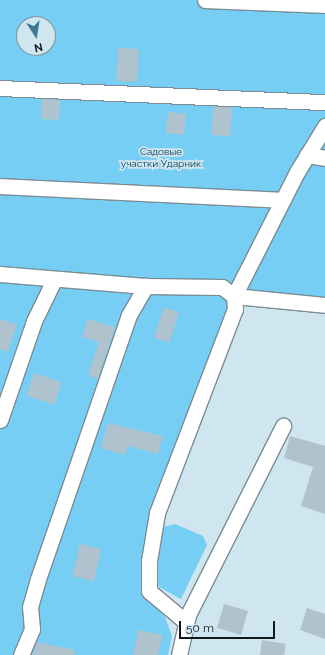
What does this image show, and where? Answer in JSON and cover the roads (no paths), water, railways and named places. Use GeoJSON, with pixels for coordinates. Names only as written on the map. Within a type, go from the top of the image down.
{"type":"FeatureCollection","features":[{"type":"Feature","properties":{"kind":"lane"},"geometry":{"type":"LineString","coordinates":[[205,0],[325,5]]}},
{"type":"Feature","properties":{"kind":"lane"},"geometry":{"type":"LineString","coordinates":[[0,88],[325,102]]}},
{"type":"Feature","properties":{"kind":"lane"},"geometry":{"type":"LineString","coordinates":[[186,622],[149,591],[149,560],[157,513],[235,309],[234,296],[307,155],[325,126]]}},
{"type":"Feature","properties":{"kind":"lane"},"geometry":{"type":"LineString","coordinates":[[307,155],[325,158]]}},
{"type":"Feature","properties":{"kind":"lane"},"geometry":{"type":"LineString","coordinates":[[0,186],[284,200]]}},
{"type":"Feature","properties":{"kind":"lane"},"geometry":{"type":"LineString","coordinates":[[0,274],[54,280],[146,286],[222,287],[234,296],[325,304]]}},
{"type":"Feature","properties":{"kind":"lane"},"geometry":{"type":"LineString","coordinates":[[0,420],[34,321],[54,280]]}},
{"type":"Feature","properties":{"kind":"lane"},"geometry":{"type":"LineString","coordinates":[[21,655],[32,629],[30,607],[44,564],[129,315],[146,286]]}},
{"type":"Feature","properties":{"kind":"lane"},"geometry":{"type":"LineString","coordinates":[[179,655],[186,622],[283,426]]}},
{"type":"Feature","properties":{"kind":"park label","name":"Садовые участки Ударник"},"geometry":{"type":"Point","coordinates":[161,156]}}]}
